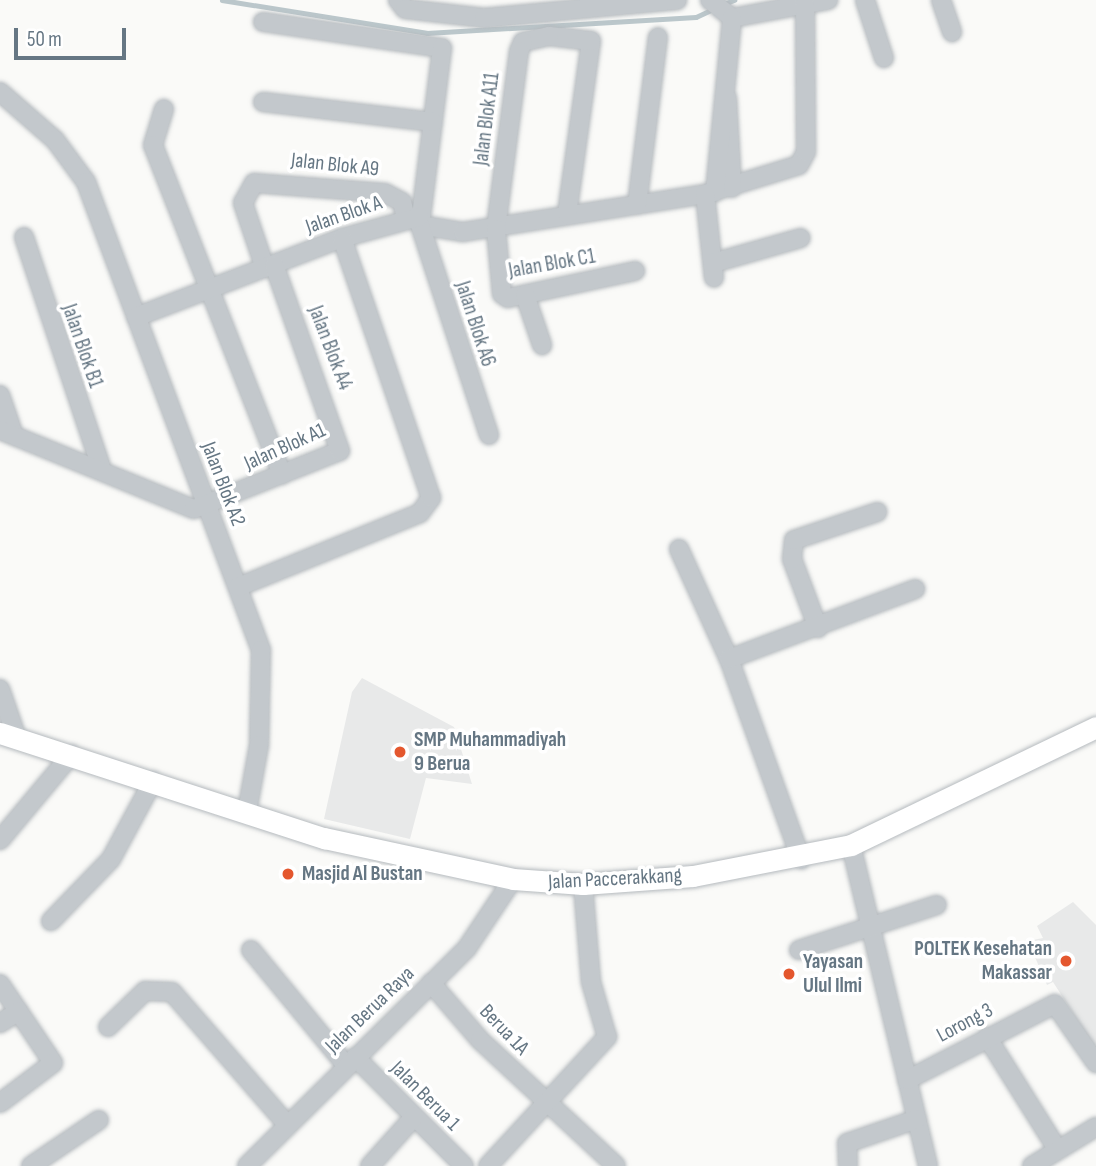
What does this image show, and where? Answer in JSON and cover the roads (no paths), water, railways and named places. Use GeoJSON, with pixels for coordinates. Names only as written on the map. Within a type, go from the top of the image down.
{"type":"FeatureCollection","features":[{"type":"Feature","properties":{"kind":"main road","name":"Jalan Paccerakkang"},"geometry":{"type":"LineString","coordinates":[[8,735],[324,838],[513,878],[583,884],[801,859],[851,845],[1096,727]]}},
{"type":"Feature","properties":{"kind":"street"},"geometry":{"type":"LineString","coordinates":[[398,0],[405,9],[471,9],[550,19],[637,1],[677,0]]}},
{"type":"Feature","properties":{"kind":"street"},"geometry":{"type":"LineString","coordinates":[[711,0],[729,17],[713,271],[801,238]]}},
{"type":"Feature","properties":{"kind":"street"},"geometry":{"type":"LineString","coordinates":[[729,17],[828,0]]}},
{"type":"Feature","properties":{"kind":"street"},"geometry":{"type":"LineString","coordinates":[[865,0],[884,58]]}},
{"type":"Feature","properties":{"kind":"street"},"geometry":{"type":"LineString","coordinates":[[941,0],[952,32]]}},
{"type":"Feature","properties":{"kind":"street","name":"Jalan Blok A"},"geometry":{"type":"LineString","coordinates":[[136,317],[342,239],[415,220],[496,229],[567,214],[718,192],[804,160],[805,4]]}},
{"type":"Feature","properties":{"kind":"street"},"geometry":{"type":"LineString","coordinates":[[550,19],[591,41],[567,214]]}},
{"type":"Feature","properties":{"kind":"street","name":"Jalan Blok A11"},"geometry":{"type":"LineString","coordinates":[[496,229],[519,51],[523,42],[550,19]]}},
{"type":"Feature","properties":{"kind":"street","name":"Jalan Blok A6"},"geometry":{"type":"LineString","coordinates":[[263,22],[442,48],[433,122],[415,220],[489,435]]}},
{"type":"Feature","properties":{"kind":"street"},"geometry":{"type":"LineString","coordinates":[[638,205],[658,37]]}},
{"type":"Feature","properties":{"kind":"street","name":"Jalan Blok A2"},"geometry":{"type":"LineString","coordinates":[[0,92],[62,147],[86,182],[237,587],[262,662],[259,745],[247,812]]}},
{"type":"Feature","properties":{"kind":"street"},"geometry":{"type":"LineString","coordinates":[[263,102],[433,122]]}},
{"type":"Feature","properties":{"kind":"street"},"geometry":{"type":"LineString","coordinates":[[164,108],[153,145],[282,475]]}},
{"type":"Feature","properties":{"kind":"street","name":"Jalan Blok A9"},"geometry":{"type":"LineString","coordinates":[[246,190],[260,181],[338,185],[397,197],[415,220]]}},
{"type":"Feature","properties":{"kind":"street","name":"Jalan Blok A4"},"geometry":{"type":"LineString","coordinates":[[246,190],[243,204],[342,447]]}},
{"type":"Feature","properties":{"kind":"street","name":"Jalan Blok C1"},"geometry":{"type":"LineString","coordinates":[[496,229],[502,294],[525,295],[635,271]]}},
{"type":"Feature","properties":{"kind":"street","name":"Jalan Blok B1"},"geometry":{"type":"LineString","coordinates":[[24,237],[102,470]]}},
{"type":"Feature","properties":{"kind":"street"},"geometry":{"type":"LineString","coordinates":[[237,587],[419,513],[431,498],[342,239]]}},
{"type":"Feature","properties":{"kind":"street"},"geometry":{"type":"LineString","coordinates":[[525,295],[542,345]]}},
{"type":"Feature","properties":{"kind":"street"},"geometry":{"type":"LineString","coordinates":[[0,395],[7,433],[102,470],[189,509],[206,505]]}},
{"type":"Feature","properties":{"kind":"street","name":"Jalan Blok A1"},"geometry":{"type":"LineString","coordinates":[[206,505],[282,475],[342,447]]}},
{"type":"Feature","properties":{"kind":"street"},"geometry":{"type":"LineString","coordinates":[[818,628],[792,559],[794,540],[877,512]]}},
{"type":"Feature","properties":{"kind":"street"},"geometry":{"type":"LineString","coordinates":[[679,549],[729,659],[801,859]]}},
{"type":"Feature","properties":{"kind":"street"},"geometry":{"type":"LineString","coordinates":[[729,659],[818,628],[915,589]]}},
{"type":"Feature","properties":{"kind":"street"},"geometry":{"type":"LineString","coordinates":[[0,689],[8,735]]}},
{"type":"Feature","properties":{"kind":"street"},"geometry":{"type":"LineString","coordinates":[[0,840],[72,754]]}},
{"type":"Feature","properties":{"kind":"street"},"geometry":{"type":"LineString","coordinates":[[51,921],[111,859],[153,781]]}},
{"type":"Feature","properties":{"kind":"street"},"geometry":{"type":"LineString","coordinates":[[851,845],[928,1166]]}},
{"type":"Feature","properties":{"kind":"street","name":"Jalan Berua Raya"},"geometry":{"type":"LineString","coordinates":[[247,1166],[286,1123],[467,948],[513,878]]}},
{"type":"Feature","properties":{"kind":"street"},"geometry":{"type":"LineString","coordinates":[[488,1166],[607,1037],[591,982],[583,884]]}},
{"type":"Feature","properties":{"kind":"street"},"geometry":{"type":"LineString","coordinates":[[799,950],[872,930],[936,905]]}},
{"type":"Feature","properties":{"kind":"street","name":"Jalan Berua 1"},"geometry":{"type":"LineString","coordinates":[[251,950],[350,1061],[414,1117],[464,1166]]}},
{"type":"Feature","properties":{"kind":"street"},"geometry":{"type":"LineString","coordinates":[[0,984],[53,1063],[0,1103]]}},
{"type":"Feature","properties":{"kind":"street","name":"Berua 1A"},"geometry":{"type":"LineString","coordinates":[[431,984],[548,1104],[616,1166]]}},
{"type":"Feature","properties":{"kind":"street"},"geometry":{"type":"LineString","coordinates":[[108,1027],[145,991],[172,992],[286,1123]]}},
{"type":"Feature","properties":{"kind":"street","name":"Lorong 3"},"geometry":{"type":"LineString","coordinates":[[907,1080],[1055,1004],[1096,1063]]}},
{"type":"Feature","properties":{"kind":"street"},"geometry":{"type":"LineString","coordinates":[[0,1023],[19,1011]]}},
{"type":"Feature","properties":{"kind":"street"},"geometry":{"type":"LineString","coordinates":[[987,1037],[1058,1150]]}},
{"type":"Feature","properties":{"kind":"street"},"geometry":{"type":"LineString","coordinates":[[370,1166],[414,1117]]}},
{"type":"Feature","properties":{"kind":"street"},"geometry":{"type":"LineString","coordinates":[[848,1166],[847,1143],[916,1119]]}},
{"type":"Feature","properties":{"kind":"street"},"geometry":{"type":"LineString","coordinates":[[31,1166],[99,1120]]}},
{"type":"Feature","properties":{"kind":"street"},"geometry":{"type":"LineString","coordinates":[[1032,1166],[1096,1126]]}},
{"type":"Feature","properties":{"kind":"waterway"},"geometry":{"type":"LineString","coordinates":[[222,0],[427,33],[696,17],[713,9]]}},
{"type":"Feature","properties":{"kind":"waterway"},"geometry":{"type":"LineString","coordinates":[[724,4],[734,0]]}},
{"type":"Feature","properties":{"kind":"place","name":"SMP Muhammadiyah 9 Berua"},"geometry":{"type":"Point","coordinates":[400,752]}},
{"type":"Feature","properties":{"kind":"place","name":"Masjid Al Bustan"},"geometry":{"type":"Point","coordinates":[288,874]}},
{"type":"Feature","properties":{"kind":"place","name":"POLTEK Kesehatan Makassar"},"geometry":{"type":"Point","coordinates":[1066,961]}},
{"type":"Feature","properties":{"kind":"place","name":"Yayasan Ulul Ilmi"},"geometry":{"type":"Point","coordinates":[789,974]}}]}
